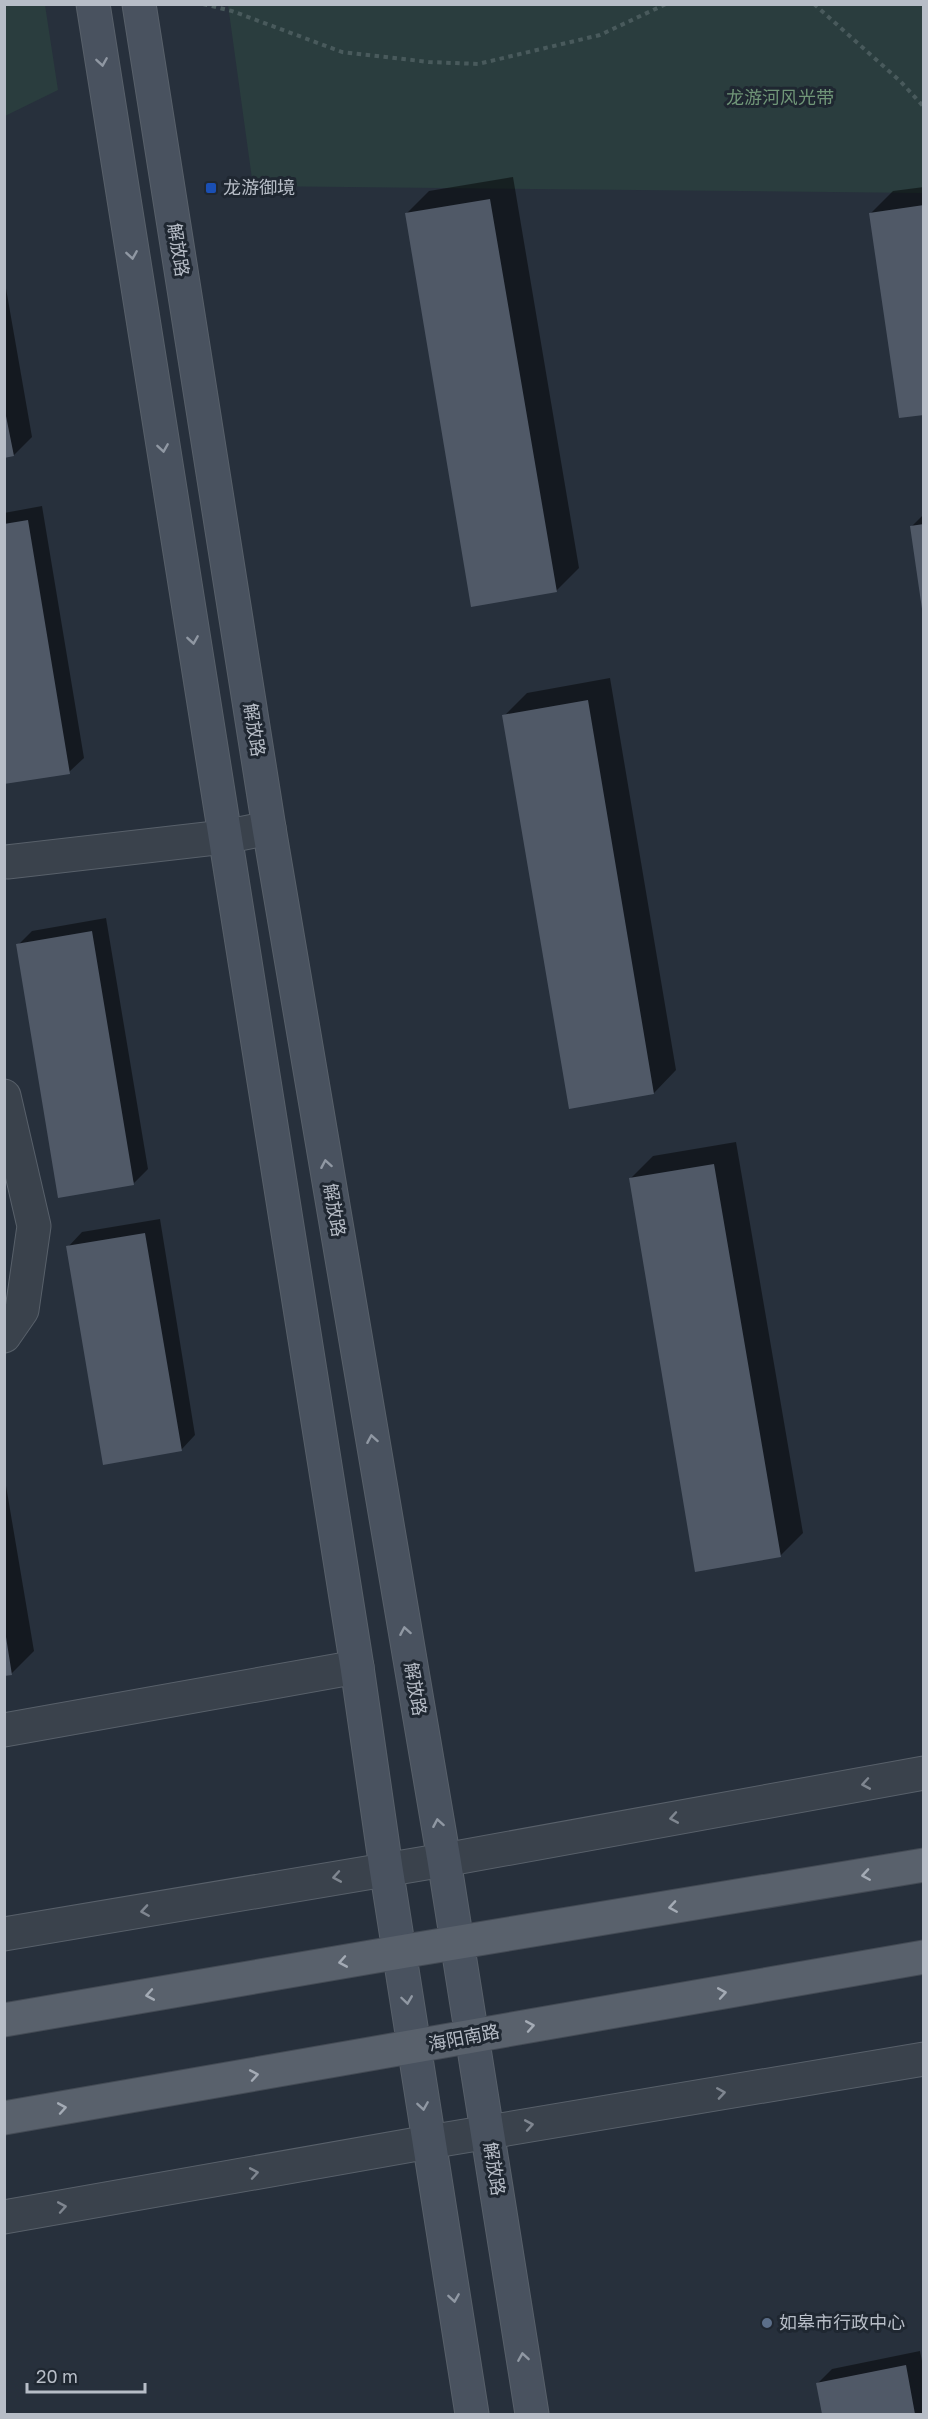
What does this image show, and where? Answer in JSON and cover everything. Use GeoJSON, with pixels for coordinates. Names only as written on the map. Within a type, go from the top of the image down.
{"type":"FeatureCollection","features":[{"type":"Feature","properties":{"kind":"main road"},"geometry":{"type":"LineString","coordinates":[[4,2020],[924,1865]]}},
{"type":"Feature","properties":{"kind":"main road","name":"海阳南路"},"geometry":{"type":"LineString","coordinates":[[4,2118],[924,1957]]}},
{"type":"Feature","properties":{"kind":"street"},"geometry":{"type":"LineString","coordinates":[[93,4],[357,1667],[386,1868],[472,2415]]}},
{"type":"Feature","properties":{"kind":"street","name":"解放路"},"geometry":{"type":"LineString","coordinates":[[139,4],[269,828],[444,1860],[532,2415]]}},
{"type":"Feature","properties":{"kind":"street"},"geometry":{"type":"LineString","coordinates":[[5,864],[224,837],[269,828]]}},
{"type":"Feature","properties":{"kind":"street"},"geometry":{"type":"LineString","coordinates":[[4,1096],[34,1226],[22,1310],[4,1336]]}},
{"type":"Feature","properties":{"kind":"street"},"geometry":{"type":"LineString","coordinates":[[4,1730],[357,1667]]}},
{"type":"Feature","properties":{"kind":"street"},"geometry":{"type":"LineString","coordinates":[[4,1934],[444,1860],[924,1773]]}},
{"type":"Feature","properties":{"kind":"street"},"geometry":{"type":"LineString","coordinates":[[4,2217],[429,2142],[924,2059]]}},
{"type":"Feature","properties":{"kind":"path"},"geometry":{"type":"LineString","coordinates":[[203,4],[232,11],[342,52],[429,62],[478,64],[600,35],[666,4]]}},
{"type":"Feature","properties":{"kind":"path"},"geometry":{"type":"LineString","coordinates":[[814,4],[901,82],[924,106]]}},
{"type":"Feature","properties":{"kind":"green space"},"geometry":{"type":"Polygon","coordinates":[[[5,4],[45,5],[58,90],[5,116],[5,4]]]}},
{"type":"Feature","properties":{"kind":"green space","name":"龙游河风光带"},"geometry":{"type":"Polygon","coordinates":[[[228,5],[923,5],[923,193],[253,186],[228,5]]]}},
{"type":"Feature","properties":{"kind":"building"},"geometry":{"type":"Polygon","coordinates":[[[490,199],[557,592],[471,607],[405,213],[490,199]]]}},
{"type":"Feature","properties":{"kind":"building"},"geometry":{"type":"Polygon","coordinates":[[[924,205],[924,415],[899,418],[869,213],[924,205]]]}},
{"type":"Feature","properties":{"kind":"building"},"geometry":{"type":"Polygon","coordinates":[[[4,406],[14,456],[4,458],[4,406]]]}},
{"type":"Feature","properties":{"kind":"building"},"geometry":{"type":"Polygon","coordinates":[[[28,520],[70,774],[4,784],[4,524],[28,520]]]}},
{"type":"Feature","properties":{"kind":"building"},"geometry":{"type":"Polygon","coordinates":[[[924,524],[924,609],[922,609],[910,526],[924,524]]]}},
{"type":"Feature","properties":{"kind":"building"},"geometry":{"type":"Polygon","coordinates":[[[588,700],[654,1094],[569,1109],[502,715],[588,700]]]}},
{"type":"Feature","properties":{"kind":"building"},"geometry":{"type":"Polygon","coordinates":[[[92,931],[134,1185],[58,1198],[16,944],[92,931]]]}},
{"type":"Feature","properties":{"kind":"building"},"geometry":{"type":"Polygon","coordinates":[[[714,1164],[781,1557],[695,1572],[629,1178],[714,1164]]]}},
{"type":"Feature","properties":{"kind":"building"},"geometry":{"type":"Polygon","coordinates":[[[145,1233],[182,1451],[103,1465],[66,1246],[145,1233]]]}},
{"type":"Feature","properties":{"kind":"building"},"geometry":{"type":"Polygon","coordinates":[[[6,1637],[12,1675],[4,1676],[4,1638],[6,1637]]]}},
{"type":"Feature","properties":{"kind":"building"},"geometry":{"type":"Polygon","coordinates":[[[906,2365],[915,2414],[822,2414],[816,2383],[906,2365]]]}},
{"type":"Feature","properties":{"kind":"place","name":"龙游御境"},"geometry":{"type":"Point","coordinates":[211,188]}},
{"type":"Feature","properties":{"kind":"place","name":"如皋市行政中心"},"geometry":{"type":"Point","coordinates":[767,2323]}}]}
